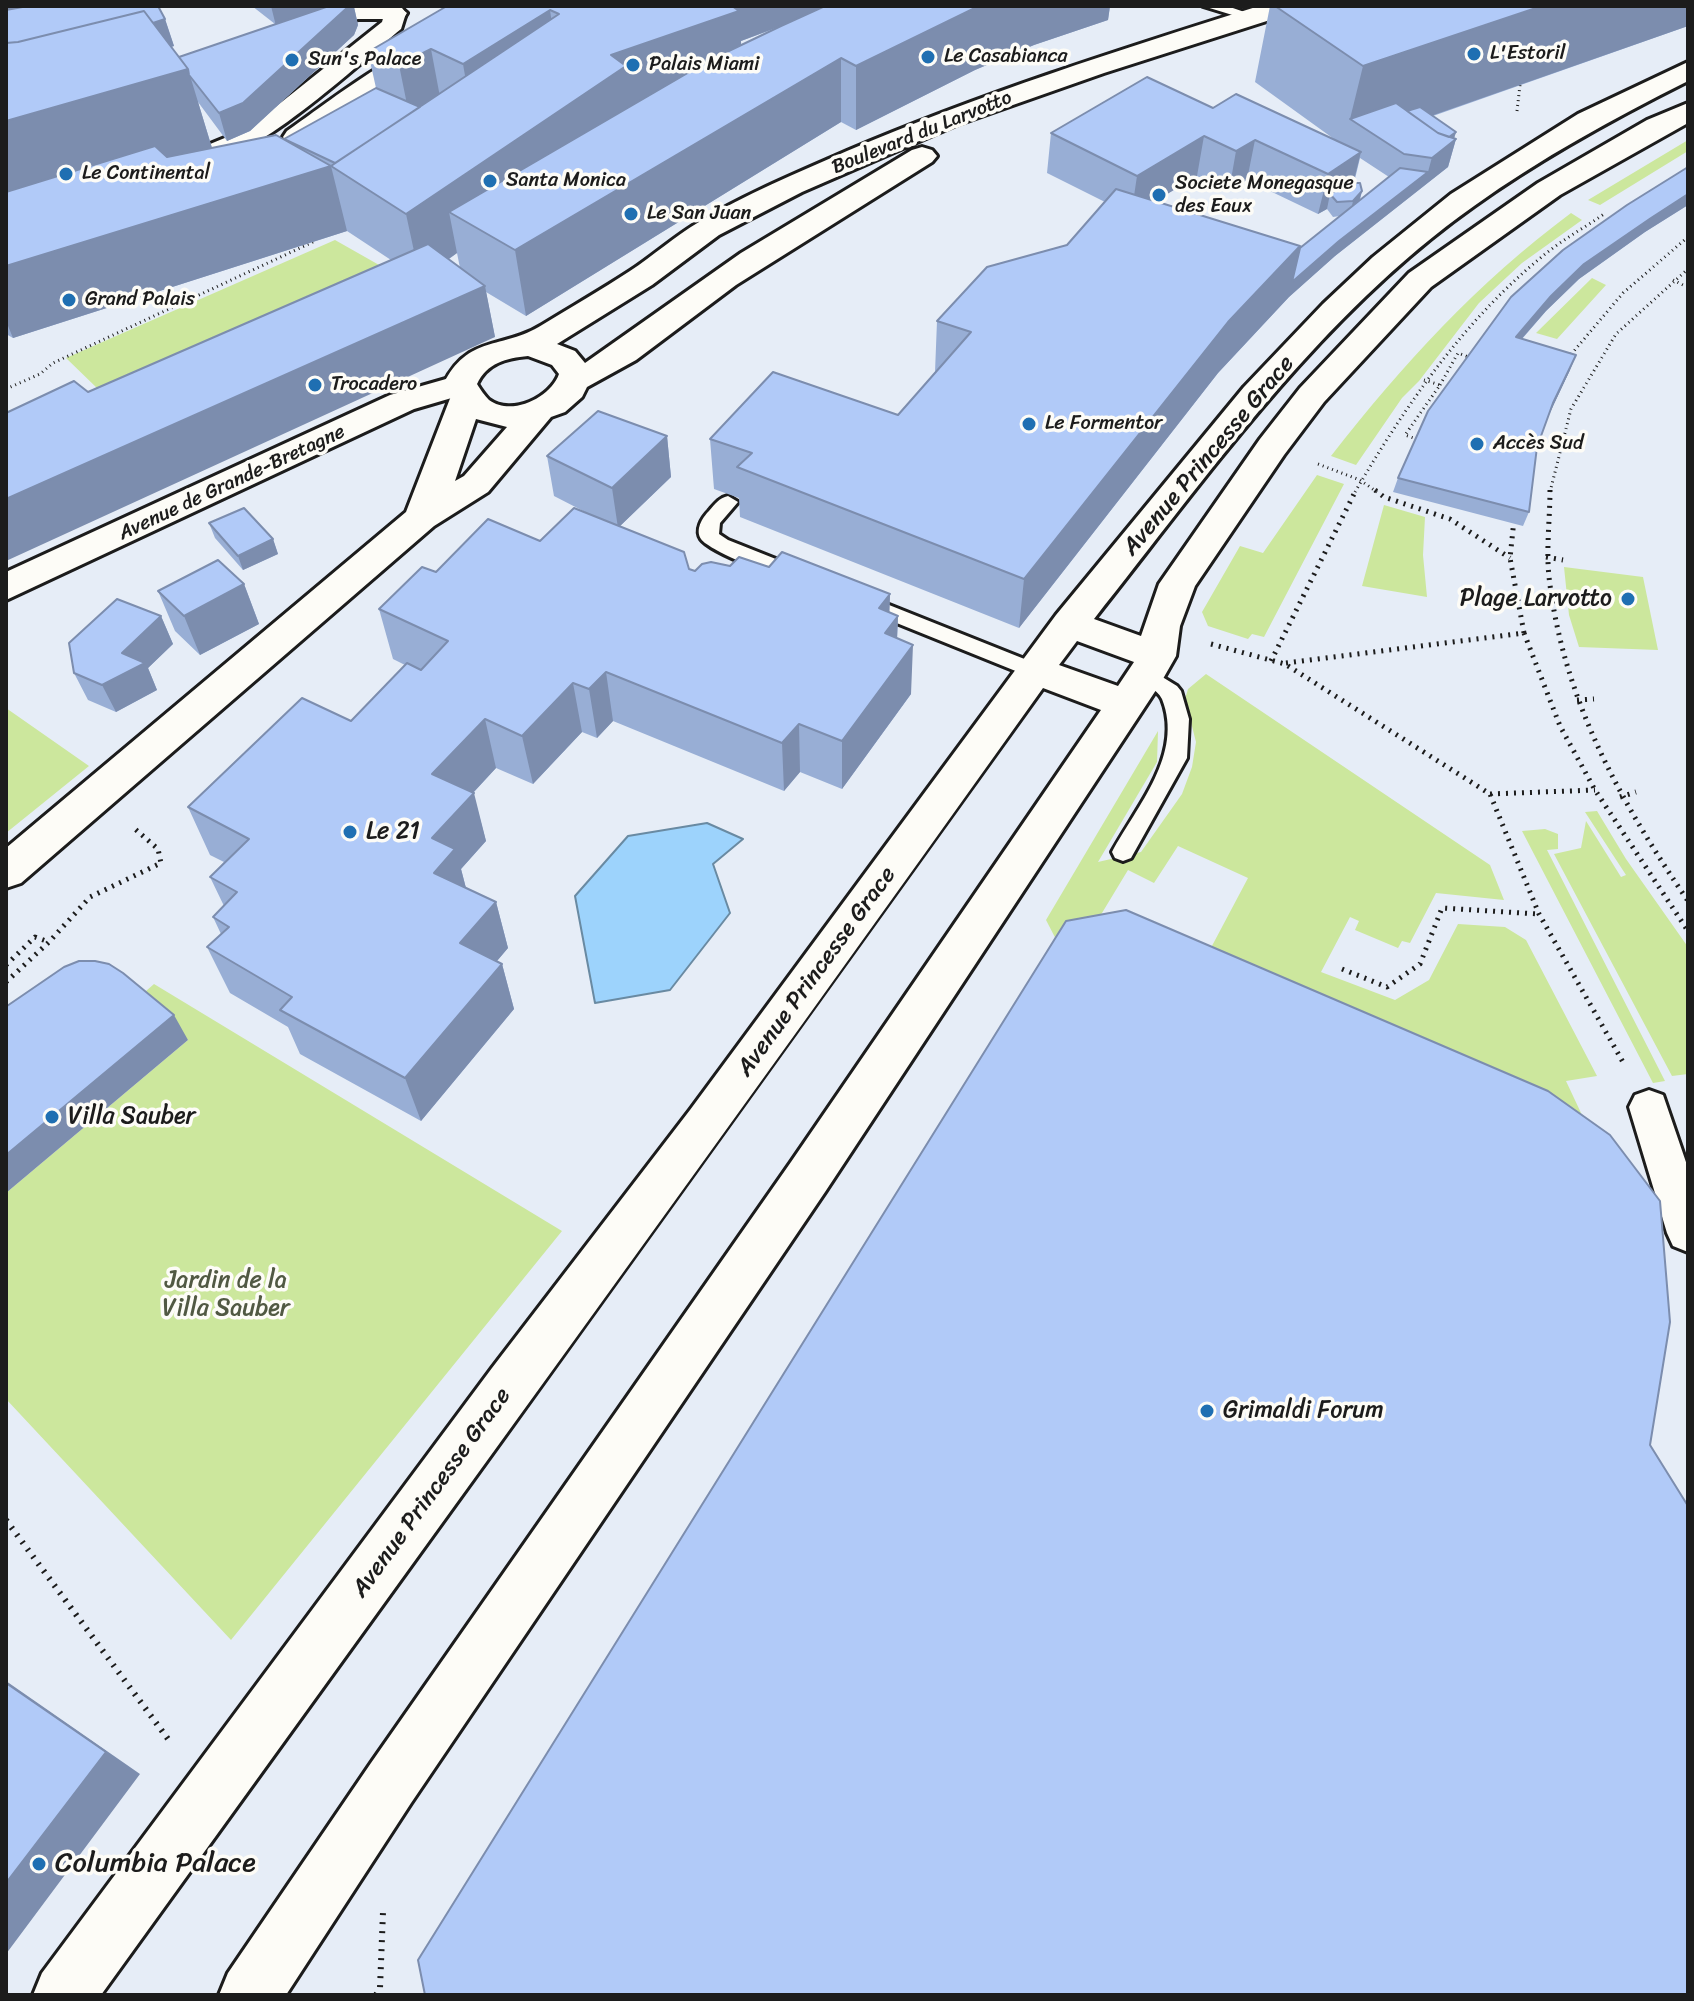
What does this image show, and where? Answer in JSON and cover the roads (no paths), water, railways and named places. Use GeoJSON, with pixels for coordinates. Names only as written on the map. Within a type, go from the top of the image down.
{"type":"FeatureCollection","features":[{"type":"Feature","properties":{"kind":"street"},"geometry":{"type":"LineString","coordinates":[[1045,85],[1286,6]]}},
{"type":"Feature","properties":{"kind":"street"},"geometry":{"type":"LineString","coordinates":[[175,177],[213,154],[258,133],[393,24],[394,13],[377,9],[356,10],[281,31]]}},
{"type":"Feature","properties":{"kind":"street"},"geometry":{"type":"LineString","coordinates":[[175,177],[267,155],[324,121],[376,83],[423,55],[451,44]]}},
{"type":"Feature","properties":{"kind":"street","name":"Avenue Princesse Grace"},"geometry":{"type":"LineString","coordinates":[[64,1995],[1069,624],[1256,394],[1334,311],[1384,264],[1462,200],[1588,120],[1688,70]]}},
{"type":"Feature","properties":{"kind":"street","name":"Boulevard du Larvotto"},"geometry":{"type":"LineString","coordinates":[[531,346],[641,278],[722,222],[791,186],[932,125],[1045,85]]}},
{"type":"Feature","properties":{"kind":"street","name":"Boulevard du Larvotto"},"geometry":{"type":"LineString","coordinates":[[576,380],[605,369],[694,299],[832,208],[1045,85]]}},
{"type":"Feature","properties":{"kind":"street","name":"Avenue Princesse Grace"},"geometry":{"type":"LineString","coordinates":[[250,1995],[808,1177],[1143,678],[1177,584],[1272,447],[1312,395],[1420,280],[1549,189],[1657,126],[1688,112]]}},
{"type":"Feature","properties":{"kind":"street"},"geometry":{"type":"LineString","coordinates":[[421,518],[440,475],[463,392],[466,369],[482,356],[505,347],[531,346],[550,349],[565,357],[574,367],[576,380],[570,393],[557,404],[538,412],[496,414],[478,409],[463,392]]}},
{"type":"Feature","properties":{"kind":"street","name":"Avenue de Grande-Bretagne"},"geometry":{"type":"LineString","coordinates":[[6,587],[402,402],[463,392]]}},
{"type":"Feature","properties":{"kind":"street"},"geometry":{"type":"LineString","coordinates":[[6,872],[421,518],[476,484],[538,412]]}},
{"type":"Feature","properties":{"kind":"street"},"geometry":{"type":"LineString","coordinates":[[1069,624],[1143,678]]}},
{"type":"Feature","properties":{"kind":"street"},"geometry":{"type":"LineString","coordinates":[[1035,671],[1143,678]]}},
{"type":"Feature","properties":{"kind":"street"},"geometry":{"type":"LineString","coordinates":[[1649,1107],[1688,1233]]}},
{"type":"Feature","properties":{"kind":"lane"},"geometry":{"type":"LineString","coordinates":[[1210,6],[1252,17]]}},
{"type":"Feature","properties":{"kind":"lane"},"geometry":{"type":"LineString","coordinates":[[728,502],[710,522],[709,536],[721,545],[1035,671]]}},
{"type":"Feature","properties":{"kind":"lane"},"geometry":{"type":"LineString","coordinates":[[1123,852],[1176,758],[1178,719],[1170,691],[1143,678]]}},
{"type":"Feature","properties":{"kind":"water"},"geometry":{"type":"Polygon","coordinates":[[[707,823],[743,839],[713,864],[730,913],[670,990],[595,1003],[575,896],[628,836],[707,823]]]}},
{"type":"Feature","properties":{"kind":"place","name":"L'Estoril"},"geometry":{"type":"Point","coordinates":[1474,54]}},
{"type":"Feature","properties":{"kind":"place","name":"Le Casabianca"},"geometry":{"type":"Point","coordinates":[928,57]}},
{"type":"Feature","properties":{"kind":"place","name":"Sun's Palace"},"geometry":{"type":"Point","coordinates":[292,60]}},
{"type":"Feature","properties":{"kind":"place","name":"Palais Miami"},"geometry":{"type":"Point","coordinates":[633,65]}},
{"type":"Feature","properties":{"kind":"place","name":"Le Continental"},"geometry":{"type":"Point","coordinates":[66,174]}},
{"type":"Feature","properties":{"kind":"place","name":"Santa Monica"},"geometry":{"type":"Point","coordinates":[490,181]}},
{"type":"Feature","properties":{"kind":"place","name":"Societe Monegasque des Eaux"},"geometry":{"type":"Point","coordinates":[1159,195]}},
{"type":"Feature","properties":{"kind":"place","name":"Le San Juan"},"geometry":{"type":"Point","coordinates":[631,214]}},
{"type":"Feature","properties":{"kind":"place","name":"Grand Palais"},"geometry":{"type":"Point","coordinates":[69,300]}},
{"type":"Feature","properties":{"kind":"place","name":"Trocadero"},"geometry":{"type":"Point","coordinates":[315,385]}},
{"type":"Feature","properties":{"kind":"place","name":"Le Formentor"},"geometry":{"type":"Point","coordinates":[1029,424]}},
{"type":"Feature","properties":{"kind":"place","name":"Accès Sud"},"geometry":{"type":"Point","coordinates":[1477,444]}},
{"type":"Feature","properties":{"kind":"place","name":"Plage Larvotto"},"geometry":{"type":"Point","coordinates":[1628,599]}},
{"type":"Feature","properties":{"kind":"place","name":"Le 21"},"geometry":{"type":"Point","coordinates":[350,832]}},
{"type":"Feature","properties":{"kind":"place","name":"Villa Sauber"},"geometry":{"type":"Point","coordinates":[52,1117]}},
{"type":"Feature","properties":{"kind":"place","name":"Grimaldi Forum"},"geometry":{"type":"Point","coordinates":[1207,1411]}},
{"type":"Feature","properties":{"kind":"place","name":"Columbia Palace"},"geometry":{"type":"Point","coordinates":[39,1864]}},
{"type":"Feature","properties":{"kind":"park label","name":"Jardin de la Villa Sauber"},"geometry":{"type":"Point","coordinates":[226,1295]}}]}
